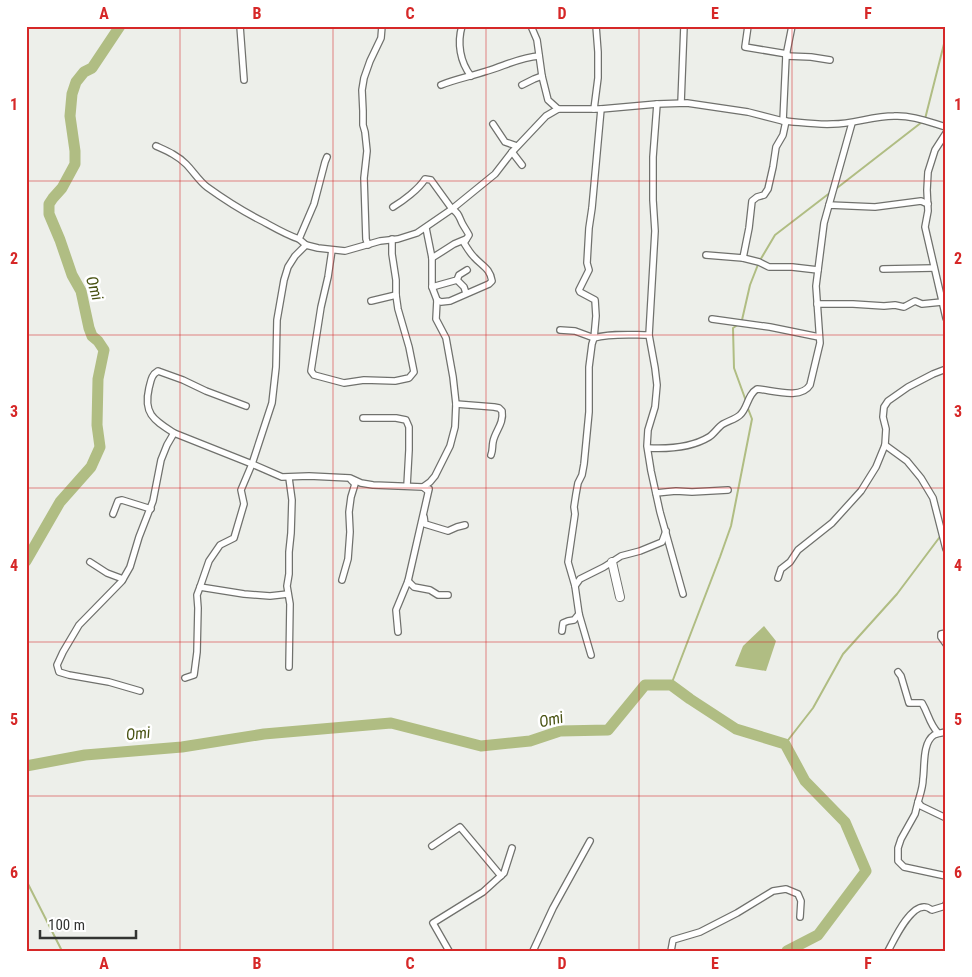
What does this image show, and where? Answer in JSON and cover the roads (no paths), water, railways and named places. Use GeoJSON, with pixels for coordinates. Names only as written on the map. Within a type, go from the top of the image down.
{"type":"FeatureCollection","features":[{"type":"Feature","properties":{"kind":"street"},"geometry":{"type":"LineString","coordinates":[[240,26],[244,80]]}},
{"type":"Feature","properties":{"kind":"street"},"geometry":{"type":"LineString","coordinates":[[368,245],[366,239],[364,178],[367,151],[365,132],[362,125],[362,90],[370,60],[381,38],[382,26]]}},
{"type":"Feature","properties":{"kind":"street"},"geometry":{"type":"LineString","coordinates":[[462,26],[459,49],[467,71],[471,76]]}},
{"type":"Feature","properties":{"kind":"street"},"geometry":{"type":"LineString","coordinates":[[531,26],[537,40],[542,76],[548,100],[546,116]]}},
{"type":"Feature","properties":{"kind":"street"},"geometry":{"type":"LineString","coordinates":[[591,655],[579,614],[575,586],[568,562],[576,494],[584,464],[589,412],[589,367],[596,316],[595,300],[579,290],[589,270],[587,262],[598,109],[596,26]]}},
{"type":"Feature","properties":{"kind":"street"},"geometry":{"type":"LineString","coordinates":[[681,103],[684,26]]}},
{"type":"Feature","properties":{"kind":"street"},"geometry":{"type":"LineString","coordinates":[[748,26],[745,47],[787,55],[830,60]]}},
{"type":"Feature","properties":{"kind":"street"},"geometry":{"type":"LineString","coordinates":[[743,258],[752,201],[764,195],[768,189],[776,147],[783,136],[787,55],[792,26]]}},
{"type":"Feature","properties":{"kind":"street"},"geometry":{"type":"LineString","coordinates":[[441,84],[528,57],[539,56]]}},
{"type":"Feature","properties":{"kind":"street"},"geometry":{"type":"LineString","coordinates":[[522,84],[542,76]]}},
{"type":"Feature","properties":{"kind":"street"},"geometry":{"type":"LineString","coordinates":[[548,100],[558,108]]}},
{"type":"Feature","properties":{"kind":"street"},"geometry":{"type":"LineString","coordinates":[[156,146],[170,152],[185,163],[205,186],[268,224],[299,239],[306,245],[345,251],[417,233],[426,228],[495,174],[517,146],[546,116],[558,108],[598,109],[681,103],[720,107],[784,121],[832,124],[903,116],[925,120],[946,127]]}},
{"type":"Feature","properties":{"kind":"street"},"geometry":{"type":"LineString","coordinates":[[657,104],[653,157],[655,231],[649,336],[656,385],[655,407],[648,430],[648,448],[656,493],[683,594]]}},
{"type":"Feature","properties":{"kind":"street"},"geometry":{"type":"LineString","coordinates":[[648,448],[679,447],[709,437],[722,424],[740,415],[753,392],[757,389],[791,394],[808,389],[820,343],[816,286],[824,223],[852,123]]}},
{"type":"Feature","properties":{"kind":"street"},"geometry":{"type":"LineString","coordinates":[[493,124],[505,142],[517,146]]}},
{"type":"Feature","properties":{"kind":"street"},"geometry":{"type":"LineString","coordinates":[[946,133],[935,150],[928,172],[926,190],[928,210],[925,227],[946,318]]}},
{"type":"Feature","properties":{"kind":"street"},"geometry":{"type":"LineString","coordinates":[[512,152],[522,165]]}},
{"type":"Feature","properties":{"kind":"street"},"geometry":{"type":"LineString","coordinates":[[299,239],[314,204],[328,157]]}},
{"type":"Feature","properties":{"kind":"street"},"geometry":{"type":"LineString","coordinates":[[392,207],[421,186],[425,179],[431,180],[452,209],[460,216],[469,235],[464,243],[478,261],[484,265],[492,278],[489,284],[450,301],[441,302],[436,300]]}},
{"type":"Feature","properties":{"kind":"street"},"geometry":{"type":"LineString","coordinates":[[829,206],[875,206],[921,201],[928,204]]}},
{"type":"Feature","properties":{"kind":"street"},"geometry":{"type":"LineString","coordinates":[[422,487],[435,476],[450,446],[455,427],[456,404],[446,338],[436,319],[436,300],[432,287],[432,258],[426,228]]}},
{"type":"Feature","properties":{"kind":"street"},"geometry":{"type":"LineString","coordinates":[[432,258],[466,238]]}},
{"type":"Feature","properties":{"kind":"street"},"geometry":{"type":"LineString","coordinates":[[332,250],[311,372],[314,375],[344,383],[364,380],[395,381],[409,378],[414,372],[398,309],[392,239]]}},
{"type":"Feature","properties":{"kind":"street"},"geometry":{"type":"LineString","coordinates":[[185,678],[194,675],[195,670],[198,595],[200,587],[209,561],[220,545],[234,538],[244,504],[241,490],[252,464],[272,403],[276,367],[277,320],[284,280],[288,267],[295,256],[306,245]]}},
{"type":"Feature","properties":{"kind":"street"},"geometry":{"type":"LineString","coordinates":[[706,255],[743,258],[759,262],[768,267],[818,270]]}},
{"type":"Feature","properties":{"kind":"street"},"geometry":{"type":"LineString","coordinates":[[883,269],[934,268]]}},
{"type":"Feature","properties":{"kind":"street"},"geometry":{"type":"LineString","coordinates":[[432,287],[457,280],[459,275],[467,270]]}},
{"type":"Feature","properties":{"kind":"street"},"geometry":{"type":"LineString","coordinates":[[457,280],[464,287],[466,293]]}},
{"type":"Feature","properties":{"kind":"street"},"geometry":{"type":"LineString","coordinates":[[371,301],[396,295]]}},
{"type":"Feature","properties":{"kind":"street"},"geometry":{"type":"LineString","coordinates":[[817,304],[904,306],[915,301],[922,304],[944,305]]}},
{"type":"Feature","properties":{"kind":"street"},"geometry":{"type":"LineString","coordinates":[[712,319],[770,327],[819,337]]}},
{"type":"Feature","properties":{"kind":"street"},"geometry":{"type":"LineString","coordinates":[[560,330],[575,331],[594,338],[608,335],[649,336]]}},
{"type":"Feature","properties":{"kind":"street"},"geometry":{"type":"LineString","coordinates":[[778,578],[781,569],[790,562],[798,550],[832,523],[861,491],[876,467],[885,445],[884,407],[888,401],[933,374],[946,369]]}},
{"type":"Feature","properties":{"kind":"street"},"geometry":{"type":"LineString","coordinates":[[246,406],[158,371],[152,376],[147,398],[147,406],[152,416],[174,433],[282,477],[350,478],[361,483],[373,485],[422,487],[428,491]]}},
{"type":"Feature","properties":{"kind":"street"},"geometry":{"type":"LineString","coordinates":[[456,404],[494,407],[502,411],[503,418],[492,442],[491,455]]}},
{"type":"Feature","properties":{"kind":"street"},"geometry":{"type":"LineString","coordinates":[[363,418],[396,418],[406,420],[409,427],[407,486]]}},
{"type":"Feature","properties":{"kind":"street"},"geometry":{"type":"LineString","coordinates":[[140,691],[109,682],[59,672],[58,665],[63,652],[79,626],[123,579],[130,566],[139,537],[151,509],[161,460],[174,433]]}},
{"type":"Feature","properties":{"kind":"street"},"geometry":{"type":"LineString","coordinates":[[885,445],[907,461],[921,478],[933,498],[946,549]]}},
{"type":"Feature","properties":{"kind":"street"},"geometry":{"type":"LineString","coordinates":[[289,478],[292,500],[289,552],[290,574],[287,586],[290,604],[289,667]]}},
{"type":"Feature","properties":{"kind":"street"},"geometry":{"type":"LineString","coordinates":[[342,580],[348,559],[349,512],[355,484],[350,478]]}},
{"type":"Feature","properties":{"kind":"street"},"geometry":{"type":"LineString","coordinates":[[398,632],[396,610],[408,581],[430,482]]}},
{"type":"Feature","properties":{"kind":"street"},"geometry":{"type":"LineString","coordinates":[[656,493],[728,490]]}},
{"type":"Feature","properties":{"kind":"street"},"geometry":{"type":"LineString","coordinates":[[113,514],[118,501],[122,500],[151,509]]}},
{"type":"Feature","properties":{"kind":"street"},"geometry":{"type":"LineString","coordinates":[[423,515],[425,524],[448,531],[465,525]]}},
{"type":"Feature","properties":{"kind":"street"},"geometry":{"type":"LineString","coordinates":[[575,586],[580,579],[621,556],[662,542],[666,531]]}},
{"type":"Feature","properties":{"kind":"street"},"geometry":{"type":"LineString","coordinates":[[90,562],[107,573],[123,579]]}},
{"type":"Feature","properties":{"kind":"street"},"geometry":{"type":"LineString","coordinates":[[612,562],[620,597]]}},
{"type":"Feature","properties":{"kind":"street"},"geometry":{"type":"LineString","coordinates":[[408,581],[414,587],[430,590],[438,595],[448,595]]}},
{"type":"Feature","properties":{"kind":"street"},"geometry":{"type":"LineString","coordinates":[[200,587],[244,594],[270,596],[288,594]]}},
{"type":"Feature","properties":{"kind":"street"},"geometry":{"type":"LineString","coordinates":[[562,631],[563,623],[574,620],[579,614]]}},
{"type":"Feature","properties":{"kind":"street"},"geometry":{"type":"LineString","coordinates":[[946,633],[941,634],[941,637],[946,644]]}},
{"type":"Feature","properties":{"kind":"street"},"geometry":{"type":"LineString","coordinates":[[898,672],[909,703],[922,703],[928,714],[930,725],[938,733]]}},
{"type":"Feature","properties":{"kind":"street"},"geometry":{"type":"LineString","coordinates":[[946,732],[938,733],[929,742],[924,755],[923,782],[915,814],[898,848],[898,861],[904,867],[946,876]]}},
{"type":"Feature","properties":{"kind":"street"},"geometry":{"type":"LineString","coordinates":[[918,802],[921,806],[946,818]]}},
{"type":"Feature","properties":{"kind":"street"},"geometry":{"type":"LineString","coordinates":[[432,846],[460,828],[501,876]]}},
{"type":"Feature","properties":{"kind":"street"},"geometry":{"type":"LineString","coordinates":[[533,951],[590,841]]}},
{"type":"Feature","properties":{"kind":"street"},"geometry":{"type":"LineString","coordinates":[[449,951],[433,923],[483,892],[501,876],[504,873],[512,848]]}},
{"type":"Feature","properties":{"kind":"street"},"geometry":{"type":"LineString","coordinates":[[671,951],[673,940],[700,932],[737,913],[773,891],[786,889],[798,894],[802,901],[800,916]]}},
{"type":"Feature","properties":{"kind":"street"},"geometry":{"type":"LineString","coordinates":[[888,951],[897,933],[909,916],[918,908],[925,907],[932,910],[946,904]]}},
{"type":"Feature","properties":{"kind":"waterway","name":"Omi"},"geometry":{"type":"LineString","coordinates":[[26,561],[60,502],[91,467],[100,447],[97,425],[98,379],[104,350],[92,336],[81,291],[72,275],[49,214],[49,204],[62,188],[75,164],[70,116],[72,94],[76,82],[84,72],[92,68],[120,26]]}},
{"type":"Feature","properties":{"kind":"waterway"},"geometry":{"type":"LineString","coordinates":[[925,119],[946,36]]}},
{"type":"Feature","properties":{"kind":"waterway"},"geometry":{"type":"LineString","coordinates":[[837,188],[922,122]]}},
{"type":"Feature","properties":{"kind":"waterway"},"geometry":{"type":"LineString","coordinates":[[742,320],[750,285],[759,262],[775,235],[831,192]]}},
{"type":"Feature","properties":{"kind":"waterway"},"geometry":{"type":"LineString","coordinates":[[739,324],[733,328],[734,368],[746,401]]}},
{"type":"Feature","properties":{"kind":"waterway"},"geometry":{"type":"LineString","coordinates":[[671,685],[731,526],[752,419],[747,406]]}},
{"type":"Feature","properties":{"kind":"waterway"},"geometry":{"type":"LineString","coordinates":[[785,744],[813,708],[843,654],[897,594],[942,534],[946,533]]}},
{"type":"Feature","properties":{"kind":"waterway","name":"Omi"},"geometry":{"type":"LineString","coordinates":[[26,766],[85,755],[182,747],[264,734],[391,723],[481,746],[530,741],[560,731],[608,730],[645,685],[671,685],[736,729],[785,744],[805,781],[845,822],[866,871],[818,935],[787,951]]}},
{"type":"Feature","properties":{"kind":"waterway"},"geometry":{"type":"LineString","coordinates":[[26,880],[62,951]]}}]}
